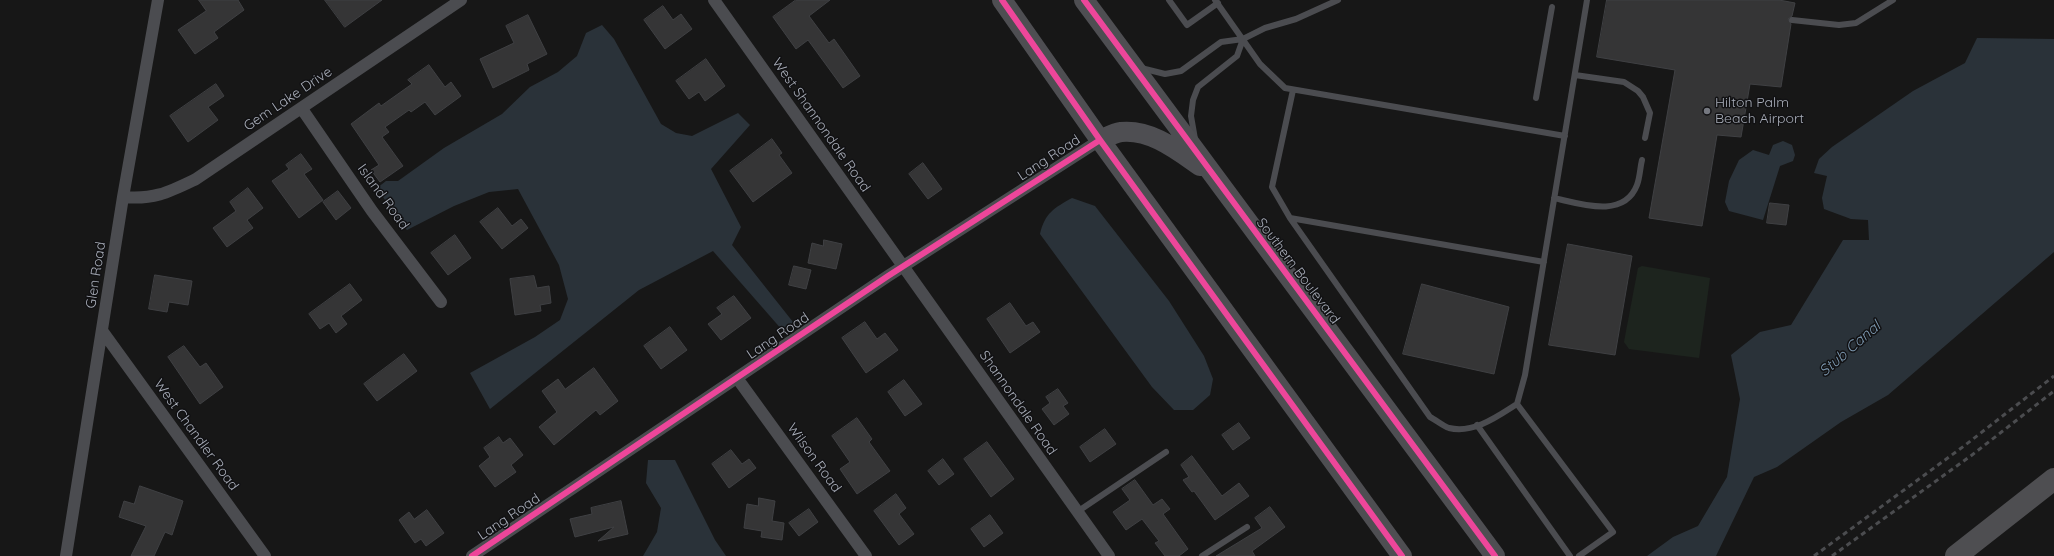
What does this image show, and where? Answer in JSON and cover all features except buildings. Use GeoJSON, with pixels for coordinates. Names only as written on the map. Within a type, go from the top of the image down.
{"type":"FeatureCollection","features":[{"type":"Feature","properties":{"kind":"highway"},"geometry":{"type":"LineString","coordinates":[[1002,0],[1100,140],[1402,556]]}},
{"type":"Feature","properties":{"kind":"highway","name":"Southern Boulevard"},"geometry":{"type":"LineString","coordinates":[[1084,0],[1211,174],[1495,556]]}},
{"type":"Feature","properties":{"kind":"highway"},"geometry":{"type":"LineString","coordinates":[[1100,140],[1120,132],[1142,134],[1167,143],[1211,174]]}},
{"type":"Feature","properties":{"kind":"highway"},"geometry":{"type":"LineString","coordinates":[[1956,556],[2054,479]]}},
{"type":"Feature","properties":{"kind":"street","name":"Glen Road"},"geometry":{"type":"LineString","coordinates":[[66,556],[103,332],[123,196],[158,0]]}},
{"type":"Feature","properties":{"kind":"street","name":"Gem Lake Drive"},"geometry":{"type":"LineString","coordinates":[[123,196],[143,199],[160,195],[190,182],[302,109],[461,0]]}},
{"type":"Feature","properties":{"kind":"street","name":"West Shannondale Road"},"geometry":{"type":"LineString","coordinates":[[714,0],[903,267]]}},
{"type":"Feature","properties":{"kind":"street","name":"Island Road"},"geometry":{"type":"LineString","coordinates":[[302,109],[372,211],[441,302]]}},
{"type":"Feature","properties":{"kind":"street","name":"Lang Road"},"geometry":{"type":"LineString","coordinates":[[472,556],[903,267],[1100,140]]}},
{"type":"Feature","properties":{"kind":"street","name":"Shannondale Road"},"geometry":{"type":"LineString","coordinates":[[903,267],[1109,556]]}},
{"type":"Feature","properties":{"kind":"street","name":"West Chandler Road"},"geometry":{"type":"LineString","coordinates":[[103,332],[265,556]]}},
{"type":"Feature","properties":{"kind":"street","name":"Wilson Road"},"geometry":{"type":"LineString","coordinates":[[737,378],[866,556]]}},
{"type":"Feature","properties":{"kind":"lane"},"geometry":{"type":"LineString","coordinates":[[1169,0],[1187,25],[1217,2],[1260,64],[1285,88],[1565,136]]}},
{"type":"Feature","properties":{"kind":"lane"},"geometry":{"type":"LineString","coordinates":[[1132,65],[1165,74],[1181,71],[1221,42],[1243,39],[1265,28],[1296,19],[1338,0]]}},
{"type":"Feature","properties":{"kind":"lane"},"geometry":{"type":"LineString","coordinates":[[1293,90],[1272,187],[1290,218],[1430,417],[1449,428],[1467,429],[1494,419],[1517,404],[1525,375],[1587,0]]}},
{"type":"Feature","properties":{"kind":"lane"},"geometry":{"type":"LineString","coordinates":[[1792,20],[1839,25],[1856,23],[1893,0]]}},
{"type":"Feature","properties":{"kind":"lane"},"geometry":{"type":"LineString","coordinates":[[1536,98],[1552,7]]}},
{"type":"Feature","properties":{"kind":"lane"},"geometry":{"type":"LineString","coordinates":[[1198,155],[1191,116],[1198,87],[1206,79],[1237,56],[1243,39]]}},
{"type":"Feature","properties":{"kind":"lane"},"geometry":{"type":"LineString","coordinates":[[1575,75],[1624,82],[1638,91],[1643,97],[1650,113],[1645,138]]}},
{"type":"Feature","properties":{"kind":"lane"},"geometry":{"type":"LineString","coordinates":[[1554,198],[1599,207],[1610,207],[1623,202],[1631,195],[1637,184],[1642,160]]}},
{"type":"Feature","properties":{"kind":"lane"},"geometry":{"type":"LineString","coordinates":[[1290,218],[1544,262]]}},
{"type":"Feature","properties":{"kind":"lane"},"geometry":{"type":"LineString","coordinates":[[1517,404],[1613,532],[1578,556]]}},
{"type":"Feature","properties":{"kind":"lane"},"geometry":{"type":"LineString","coordinates":[[1477,425],[1570,556]]}},
{"type":"Feature","properties":{"kind":"lane"},"geometry":{"type":"LineString","coordinates":[[1078,512],[1166,452]]}},
{"type":"Feature","properties":{"kind":"lane"},"geometry":{"type":"LineString","coordinates":[[1202,556],[1247,527]]}},
{"type":"Feature","properties":{"kind":"shaded area"},"geometry":{"type":"Polygon","coordinates":[[[1642,266],[1710,278],[1699,358],[1629,349],[1624,342],[1638,268],[1642,266]]]}},
{"type":"Feature","properties":{"kind":"water"},"geometry":{"type":"Polygon","coordinates":[[[602,25],[614,39],[661,124],[676,133],[692,136],[738,113],[750,125],[711,169],[741,227],[732,245],[793,322],[783,331],[713,251],[639,290],[490,409],[470,373],[535,337],[560,320],[568,299],[559,265],[518,189],[489,192],[454,206],[407,230],[399,221],[377,188],[386,181],[398,181],[444,148],[502,114],[530,87],[558,72],[577,56],[586,33],[602,25]]]}},
{"type":"Feature","properties":{"kind":"water","name":"Stub Canal"},"geometry":{"type":"Polygon","coordinates":[[[1977,38],[2054,39],[2054,252],[1888,395],[1841,422],[1777,467],[1754,477],[1716,556],[1647,556],[1673,537],[1698,526],[1727,477],[1740,399],[1731,355],[1760,332],[1791,325],[1843,240],[1869,240],[1868,220],[1851,219],[1824,209],[1822,198],[1827,176],[1814,173],[1819,159],[1832,147],[1913,91],[1965,63],[1977,38]]]}},
{"type":"Feature","properties":{"kind":"water"},"geometry":{"type":"Polygon","coordinates":[[[1783,141],[1792,145],[1795,155],[1793,161],[1780,166],[1763,220],[1729,211],[1725,202],[1729,181],[1739,160],[1753,150],[1769,155],[1773,145],[1783,141]]]}},
{"type":"Feature","properties":{"kind":"water"},"geometry":{"type":"Polygon","coordinates":[[[1072,198],[1095,206],[1169,301],[1204,356],[1213,379],[1210,395],[1193,410],[1174,410],[1152,387],[1040,234],[1045,221],[1051,212],[1072,198]]]}},
{"type":"Feature","properties":{"kind":"water"},"geometry":{"type":"Polygon","coordinates":[[[648,460],[675,460],[715,540],[726,556],[643,556],[657,532],[661,508],[646,483],[648,460]]]}},
{"type":"Feature","properties":{"kind":"railway"},"geometry":{"type":"LineString","coordinates":[[1814,556],[1964,446],[2054,376]]}},
{"type":"Feature","properties":{"kind":"railway"},"geometry":{"type":"LineString","coordinates":[[1832,556],[1972,455],[2054,391]]}},
{"type":"Feature","properties":{"kind":"cycle path"},"geometry":{"type":"LineString","coordinates":[[1002,0],[1100,140],[1402,556]]}},
{"type":"Feature","properties":{"kind":"cycle path"},"geometry":{"type":"LineString","coordinates":[[1084,0],[1495,556]]}},
{"type":"Feature","properties":{"kind":"cycle path"},"geometry":{"type":"LineString","coordinates":[[472,556],[888,276],[1100,140]]}},
{"type":"Feature","properties":{"kind":"place","name":"Hilton Palm Beach Airport"},"geometry":{"type":"Point","coordinates":[1707,111]}}]}
